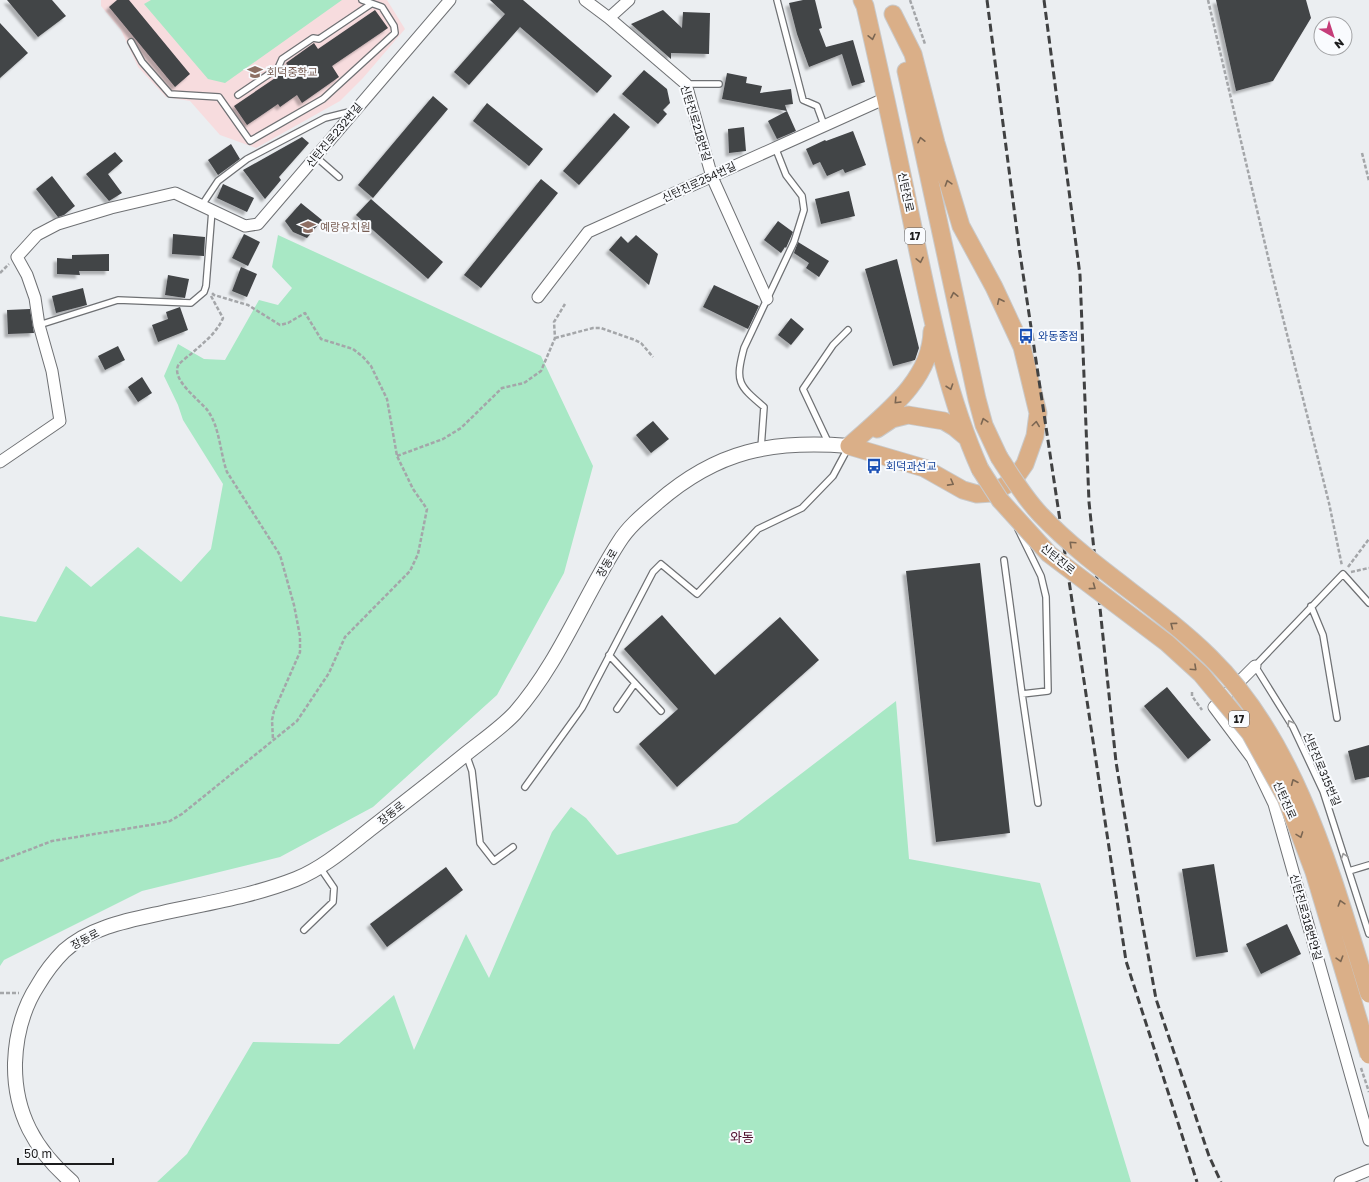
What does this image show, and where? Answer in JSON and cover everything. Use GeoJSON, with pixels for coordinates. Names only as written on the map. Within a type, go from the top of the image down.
{"type":"FeatureCollection","features":[{"type":"Feature","properties":{"kind":"main road","name":"신탄진로"},"geometry":{"type":"LineString","coordinates":[[862,0],[865,6],[886,98],[932,317],[947,378],[966,437],[980,469],[1000,500],[1049,554],[1167,643],[1201,674],[1250,733],[1289,805],[1314,872],[1364,1059]]}},
{"type":"Feature","properties":{"kind":"main road","name":"신탄진로"},"geometry":{"type":"LineString","coordinates":[[891,7],[977,399],[984,425],[999,457],[1021,492],[1040,514],[1080,552],[1183,632],[1205,653],[1238,689],[1261,720],[1287,765],[1330,869],[1369,994]]}},
{"type":"Feature","properties":{"kind":"main road"},"geometry":{"type":"LineString","coordinates":[[850,446],[924,468],[963,490],[977,494],[992,493],[1013,481],[1025,464],[1035,436],[1038,413],[1022,347],[994,287],[961,226],[936,143],[913,54],[891,7]]}},
{"type":"Feature","properties":{"kind":"main road"},"geometry":{"type":"LineString","coordinates":[[850,446],[896,403],[914,383],[927,357],[932,342],[932,317]]}},
{"type":"Feature","properties":{"kind":"main road"},"geometry":{"type":"LineString","coordinates":[[850,446],[892,419],[908,415],[944,421],[966,437]]}},
{"type":"Feature","properties":{"kind":"street","name":"신탄진로232번길"},"geometry":{"type":"LineString","coordinates":[[39,325],[35,298],[27,274],[17,257],[37,234],[58,224],[110,208],[175,193],[244,226],[258,224],[450,0]]}},
{"type":"Feature","properties":{"kind":"street","name":"신탄진로218번길"},"geometry":{"type":"LineString","coordinates":[[585,0],[609,18],[686,84],[712,177],[767,299]]}},
{"type":"Feature","properties":{"kind":"street"},"geometry":{"type":"LineString","coordinates":[[609,18],[629,0]]}},
{"type":"Feature","properties":{"kind":"street","name":"신탄진로254번길"},"geometry":{"type":"LineString","coordinates":[[538,297],[588,232],[886,98]]}},
{"type":"Feature","properties":{"kind":"street"},"geometry":{"type":"LineString","coordinates":[[0,462],[60,421],[52,371],[39,325]]}},
{"type":"Feature","properties":{"kind":"street","name":"장동로"},"geometry":{"type":"LineString","coordinates":[[72,1182],[48,1160],[34,1140],[18,1098],[15,1078],[16,1052],[21,1021],[31,996],[46,972],[65,950],[84,938],[122,922],[246,895],[297,878],[319,866],[347,847],[466,754],[514,714],[546,672],[621,539],[641,516],[670,491],[704,468],[741,452],[791,444],[829,444],[850,446]]}},
{"type":"Feature","properties":{"kind":"street","name":"신탄진로318번안길"},"geometry":{"type":"LineString","coordinates":[[1255,666],[1214,707],[1252,758],[1274,804],[1369,1140]]}},
{"type":"Feature","properties":{"kind":"street"},"geometry":{"type":"LineString","coordinates":[[1340,1182],[1369,1170]]}},
{"type":"Feature","properties":{"kind":"lane"},"geometry":{"type":"LineString","coordinates":[[132,42],[142,62],[170,94],[218,97],[250,140],[323,99],[395,33],[394,26],[382,7],[362,0]]}},
{"type":"Feature","properties":{"kind":"lane"},"geometry":{"type":"LineString","coordinates":[[777,0],[803,100],[817,106],[824,125]]}},
{"type":"Feature","properties":{"kind":"lane"},"geometry":{"type":"LineString","coordinates":[[238,95],[278,68],[282,59],[313,38],[319,39],[371,4]]}},
{"type":"Feature","properties":{"kind":"lane"},"geometry":{"type":"LineString","coordinates":[[686,84],[719,84]]}},
{"type":"Feature","properties":{"kind":"lane"},"geometry":{"type":"LineString","coordinates":[[39,325],[118,300],[191,303],[204,292],[206,286],[207,208],[218,181],[247,160],[325,118],[355,110]]}},
{"type":"Feature","properties":{"kind":"lane"},"geometry":{"type":"LineString","coordinates":[[761,448],[764,407],[746,392],[739,382],[740,364],[744,348],[794,242],[804,210],[802,196],[786,175],[775,147]]}},
{"type":"Feature","properties":{"kind":"lane"},"geometry":{"type":"LineString","coordinates":[[316,157],[339,177]]}},
{"type":"Feature","properties":{"kind":"lane"},"geometry":{"type":"LineString","coordinates":[[829,444],[803,389],[834,345],[848,330]]}},
{"type":"Feature","properties":{"kind":"lane"},"geometry":{"type":"LineString","coordinates":[[525,787],[582,708],[653,572],[661,564],[697,594],[758,529],[802,508],[832,476],[850,446]]}},
{"type":"Feature","properties":{"kind":"lane"},"geometry":{"type":"LineString","coordinates":[[992,493],[1017,528],[1041,576],[1046,597],[1048,691],[1022,694]]}},
{"type":"Feature","properties":{"kind":"lane"},"geometry":{"type":"LineString","coordinates":[[1004,560],[1038,803]]}},
{"type":"Feature","properties":{"kind":"lane"},"geometry":{"type":"LineString","coordinates":[[1255,666],[1343,574],[1369,603]]}},
{"type":"Feature","properties":{"kind":"lane"},"geometry":{"type":"LineString","coordinates":[[1312,606],[1322,635],[1337,718]]}},
{"type":"Feature","properties":{"kind":"lane"},"geometry":{"type":"LineString","coordinates":[[609,655],[661,711]]}},
{"type":"Feature","properties":{"kind":"lane","name":"신탄진로315번길"},"geometry":{"type":"LineString","coordinates":[[1255,666],[1293,727],[1323,791],[1369,934]]}},
{"type":"Feature","properties":{"kind":"lane"},"geometry":{"type":"LineString","coordinates":[[617,709],[635,683]]}},
{"type":"Feature","properties":{"kind":"lane"},"geometry":{"type":"LineString","coordinates":[[466,754],[472,771],[480,843],[494,861],[513,847]]}},
{"type":"Feature","properties":{"kind":"lane"},"geometry":{"type":"LineString","coordinates":[[1349,871],[1369,865]]}},
{"type":"Feature","properties":{"kind":"lane"},"geometry":{"type":"LineString","coordinates":[[304,930],[333,902],[334,888],[319,866]]}},
{"type":"Feature","properties":{"kind":"path"},"geometry":{"type":"LineString","coordinates":[[1208,0],[1272,274],[1329,503],[1343,574]]}},
{"type":"Feature","properties":{"kind":"path"},"geometry":{"type":"LineString","coordinates":[[1362,153],[1369,181]]}},
{"type":"Feature","properties":{"kind":"path"},"geometry":{"type":"LineString","coordinates":[[0,861],[52,842],[170,821],[182,814],[292,725],[303,712],[329,673],[345,637],[404,577],[414,564],[424,527],[427,509],[413,489],[397,456],[387,399],[372,366],[353,349],[321,339],[305,313],[288,323],[280,325],[248,305],[214,295],[206,286]]}},
{"type":"Feature","properties":{"kind":"path"},"geometry":{"type":"LineString","coordinates":[[206,286],[223,318],[218,330],[179,365],[178,373],[184,386],[213,418],[222,459],[227,472],[280,555],[294,605],[300,636],[300,652],[274,711],[272,720],[273,740]]}},
{"type":"Feature","properties":{"kind":"path"},"geometry":{"type":"LineString","coordinates":[[397,456],[443,440],[461,428],[476,415],[502,388],[524,383],[541,371],[555,338],[554,322],[565,304]]}},
{"type":"Feature","properties":{"kind":"path"},"geometry":{"type":"LineString","coordinates":[[555,338],[593,328],[601,328],[641,343],[653,357]]}},
{"type":"Feature","properties":{"kind":"path"},"geometry":{"type":"LineString","coordinates":[[1343,574],[1369,539]]}},
{"type":"Feature","properties":{"kind":"path"},"geometry":{"type":"LineString","coordinates":[[1343,574],[1369,568]]}},
{"type":"Feature","properties":{"kind":"path"},"geometry":{"type":"LineString","coordinates":[[0,993],[8,991],[31,996]]}},
{"type":"Feature","properties":{"kind":"path"},"geometry":{"type":"LineString","coordinates":[[1364,1059],[1369,1092]]}},
{"type":"Feature","properties":{"kind":"shaded area","name":"회덕중학교"},"geometry":{"type":"Polygon","coordinates":[[[101,0],[387,0],[405,29],[363,78],[340,101],[256,148],[220,135],[190,101],[166,97],[138,67],[121,30],[101,6],[101,0]]]}},
{"type":"Feature","properties":{"kind":"green space"},"geometry":{"type":"Polygon","coordinates":[[[151,0],[342,0],[225,83],[208,79],[144,4],[151,0]]]}},
{"type":"Feature","properties":{"kind":"green space"},"geometry":{"type":"Polygon","coordinates":[[[278,235],[541,356],[593,466],[564,573],[497,695],[373,807],[280,857],[142,891],[4,960],[0,966],[0,616],[36,622],[66,566],[91,587],[138,547],[181,582],[211,549],[223,484],[183,420],[178,405],[164,376],[178,344],[204,359],[225,360],[259,300],[278,305],[292,288],[272,267],[278,235]]]}},
{"type":"Feature","properties":{"kind":"green space"},"geometry":{"type":"Polygon","coordinates":[[[896,701],[909,859],[1040,883],[1131,1182],[157,1182],[187,1154],[253,1042],[339,1044],[394,995],[414,1050],[466,934],[489,978],[552,832],[571,807],[586,818],[617,855],[737,823],[896,701]]]}},
{"type":"Feature","properties":{"kind":"building"},"geometry":{"type":"Polygon","coordinates":[[[7,0],[52,0],[66,16],[38,37],[7,0]]]}},
{"type":"Feature","properties":{"kind":"building"},"geometry":{"type":"Polygon","coordinates":[[[117,0],[129,0],[190,74],[175,87],[109,7],[117,0]]]}},
{"type":"Feature","properties":{"kind":"building"},"geometry":{"type":"Polygon","coordinates":[[[490,0],[523,0],[612,76],[597,93],[520,27],[469,85],[454,72],[505,14],[490,0]]]}},
{"type":"Feature","properties":{"kind":"building"},"geometry":{"type":"Polygon","coordinates":[[[803,0],[815,0],[822,28],[819,29],[826,47],[853,40],[865,82],[852,86],[842,54],[809,67],[797,34],[789,3],[803,0]]]}},
{"type":"Feature","properties":{"kind":"building"},"geometry":{"type":"Polygon","coordinates":[[[1216,0],[1306,0],[1311,18],[1273,81],[1236,91],[1216,0]]]}},
{"type":"Feature","properties":{"kind":"building"},"geometry":{"type":"Polygon","coordinates":[[[375,10],[388,28],[332,66],[339,77],[302,103],[297,95],[280,107],[278,104],[247,125],[234,106],[290,68],[286,63],[314,43],[318,49],[375,10]]]}},
{"type":"Feature","properties":{"kind":"building"},"geometry":{"type":"Polygon","coordinates":[[[663,10],[682,28],[683,12],[710,13],[709,54],[671,53],[671,59],[631,24],[663,10]]]}},
{"type":"Feature","properties":{"kind":"building"},"geometry":{"type":"Polygon","coordinates":[[[0,23],[28,53],[0,78],[0,23]]]}},
{"type":"Feature","properties":{"kind":"building"},"geometry":{"type":"Polygon","coordinates":[[[644,70],[667,89],[670,103],[663,110],[667,114],[658,124],[622,94],[644,70]]]}},
{"type":"Feature","properties":{"kind":"building"},"geometry":{"type":"Polygon","coordinates":[[[727,73],[747,77],[746,83],[762,86],[760,93],[791,89],[793,104],[785,105],[787,111],[722,99],[727,73]]]}},
{"type":"Feature","properties":{"kind":"building"},"geometry":{"type":"Polygon","coordinates":[[[433,96],[448,109],[373,198],[358,185],[433,96]]]}},
{"type":"Feature","properties":{"kind":"building"},"geometry":{"type":"Polygon","coordinates":[[[487,103],[543,149],[529,166],[473,121],[487,103]]]}},
{"type":"Feature","properties":{"kind":"building"},"geometry":{"type":"Polygon","coordinates":[[[787,111],[796,131],[777,139],[768,121],[787,111]]]}},
{"type":"Feature","properties":{"kind":"building"},"geometry":{"type":"Polygon","coordinates":[[[614,113],[630,127],[579,185],[563,171],[614,113]]]}},
{"type":"Feature","properties":{"kind":"building"},"geometry":{"type":"Polygon","coordinates":[[[744,127],[746,151],[729,153],[728,129],[744,127]]]}},
{"type":"Feature","properties":{"kind":"building"},"geometry":{"type":"Polygon","coordinates":[[[853,131],[866,165],[845,173],[843,169],[827,176],[820,162],[813,165],[806,149],[825,140],[826,141],[853,131]]]}},
{"type":"Feature","properties":{"kind":"building"},"geometry":{"type":"Polygon","coordinates":[[[302,137],[309,143],[279,177],[281,180],[265,199],[243,170],[302,137]]]}},
{"type":"Feature","properties":{"kind":"building"},"geometry":{"type":"Polygon","coordinates":[[[231,144],[240,159],[218,175],[208,160],[231,144]]]}},
{"type":"Feature","properties":{"kind":"building"},"geometry":{"type":"Polygon","coordinates":[[[115,152],[123,161],[108,174],[122,193],[109,201],[86,174],[115,152]]]}},
{"type":"Feature","properties":{"kind":"building"},"geometry":{"type":"Polygon","coordinates":[[[52,176],[75,206],[64,215],[58,217],[36,189],[52,176]]]}},
{"type":"Feature","properties":{"kind":"building"},"geometry":{"type":"Polygon","coordinates":[[[541,179],[558,193],[481,288],[464,275],[541,179]]]}},
{"type":"Feature","properties":{"kind":"building"},"geometry":{"type":"Polygon","coordinates":[[[223,184],[254,198],[247,212],[217,198],[223,184]]]}},
{"type":"Feature","properties":{"kind":"building"},"geometry":{"type":"Polygon","coordinates":[[[849,191],[855,216],[821,224],[815,199],[849,191]]]}},
{"type":"Feature","properties":{"kind":"building"},"geometry":{"type":"Polygon","coordinates":[[[371,199],[443,262],[428,279],[356,215],[371,199]]]}},
{"type":"Feature","properties":{"kind":"building"},"geometry":{"type":"Polygon","coordinates":[[[301,203],[322,220],[307,238],[293,232],[285,221],[301,203]]]}},
{"type":"Feature","properties":{"kind":"building"},"geometry":{"type":"Polygon","coordinates":[[[778,221],[793,232],[786,248],[785,247],[781,253],[764,240],[778,221]]]}},
{"type":"Feature","properties":{"kind":"building"},"geometry":{"type":"Polygon","coordinates":[[[173,234],[205,237],[204,256],[172,254],[173,234]]]}},
{"type":"Feature","properties":{"kind":"building"},"geometry":{"type":"Polygon","coordinates":[[[244,234],[260,242],[248,266],[232,258],[244,234]]]}},
{"type":"Feature","properties":{"kind":"building"},"geometry":{"type":"Polygon","coordinates":[[[636,235],[658,254],[649,285],[609,250],[621,236],[628,243],[636,235]]]}},
{"type":"Feature","properties":{"kind":"building"},"geometry":{"type":"Polygon","coordinates":[[[798,242],[829,261],[819,277],[806,268],[809,263],[794,253],[798,242]]]}},
{"type":"Feature","properties":{"kind":"building"},"geometry":{"type":"Polygon","coordinates":[[[109,254],[109,271],[79,271],[80,275],[57,274],[57,258],[72,259],[72,255],[109,254]]]}},
{"type":"Feature","properties":{"kind":"building"},"geometry":{"type":"Polygon","coordinates":[[[897,259],[919,348],[915,360],[893,366],[865,269],[897,259]]]}},
{"type":"Feature","properties":{"kind":"building"},"geometry":{"type":"Polygon","coordinates":[[[241,267],[257,274],[247,297],[232,291],[241,267]]]}},
{"type":"Feature","properties":{"kind":"building"},"geometry":{"type":"Polygon","coordinates":[[[168,275],[189,279],[185,298],[165,295],[168,275]]]}},
{"type":"Feature","properties":{"kind":"building"},"geometry":{"type":"Polygon","coordinates":[[[714,285],[759,306],[748,329],[703,307],[714,285]]]}},
{"type":"Feature","properties":{"kind":"building"},"geometry":{"type":"Polygon","coordinates":[[[83,288],[87,305],[56,313],[52,296],[83,288]]]}},
{"type":"Feature","properties":{"kind":"building"},"geometry":{"type":"Polygon","coordinates":[[[180,307],[188,330],[158,342],[152,325],[168,319],[166,312],[180,307]]]}},
{"type":"Feature","properties":{"kind":"building"},"geometry":{"type":"Polygon","coordinates":[[[30,309],[34,333],[8,334],[7,310],[30,309]]]}},
{"type":"Feature","properties":{"kind":"building"},"geometry":{"type":"Polygon","coordinates":[[[791,318],[804,329],[791,345],[778,335],[791,318]]]}},
{"type":"Feature","properties":{"kind":"building"},"geometry":{"type":"Polygon","coordinates":[[[118,346],[125,360],[105,370],[98,356],[118,346]]]}},
{"type":"Feature","properties":{"kind":"building"},"geometry":{"type":"Polygon","coordinates":[[[142,377],[152,393],[138,402],[128,387],[142,377]]]}},
{"type":"Feature","properties":{"kind":"building"},"geometry":{"type":"Polygon","coordinates":[[[653,421],[669,439],[651,453],[636,435],[653,421]]]}},
{"type":"Feature","properties":{"kind":"building"},"geometry":{"type":"Polygon","coordinates":[[[980,563],[1010,833],[936,842],[906,571],[980,563]]]}},
{"type":"Feature","properties":{"kind":"building"},"geometry":{"type":"Polygon","coordinates":[[[662,615],[715,675],[780,617],[819,660],[677,787],[639,744],[678,709],[624,649],[662,615]]]}},
{"type":"Feature","properties":{"kind":"building"},"geometry":{"type":"Polygon","coordinates":[[[1167,687],[1211,740],[1188,759],[1144,706],[1167,687]]]}},
{"type":"Feature","properties":{"kind":"building"},"geometry":{"type":"Polygon","coordinates":[[[1369,745],[1369,777],[1355,780],[1348,751],[1369,745]]]}},
{"type":"Feature","properties":{"kind":"building"},"geometry":{"type":"Polygon","coordinates":[[[1214,864],[1228,952],[1196,957],[1182,869],[1214,864]]]}},
{"type":"Feature","properties":{"kind":"building"},"geometry":{"type":"Polygon","coordinates":[[[446,867],[463,890],[387,947],[370,924],[446,867]]]}},
{"type":"Feature","properties":{"kind":"building"},"geometry":{"type":"Polygon","coordinates":[[[1287,924],[1301,954],[1261,974],[1246,944],[1287,924]]]}},
{"type":"Feature","properties":{"kind":"railway"},"geometry":{"type":"LineString","coordinates":[[987,0],[1019,247],[1126,961],[1197,1182]]}},
{"type":"Feature","properties":{"kind":"railway"},"geometry":{"type":"LineString","coordinates":[[1044,0],[1080,275],[1089,502],[1116,762],[1156,999],[1209,1156],[1221,1182]]}},
{"type":"Feature","properties":{"kind":"place","name":"회덕중학교"},"geometry":{"type":"Point","coordinates":[255,72]}},
{"type":"Feature","properties":{"kind":"place","name":"예랑유치원"},"geometry":{"type":"Point","coordinates":[308,227]}},
{"type":"Feature","properties":{"kind":"place","name":"와동종점"},"geometry":{"type":"Point","coordinates":[1026,336]}},
{"type":"Feature","properties":{"kind":"place","name":"회덕과선교"},"geometry":{"type":"Point","coordinates":[874,466]}},
{"type":"Feature","properties":{"kind":"district","name":"와동"},"geometry":{"type":"Point","coordinates":[742,1137]}}]}
